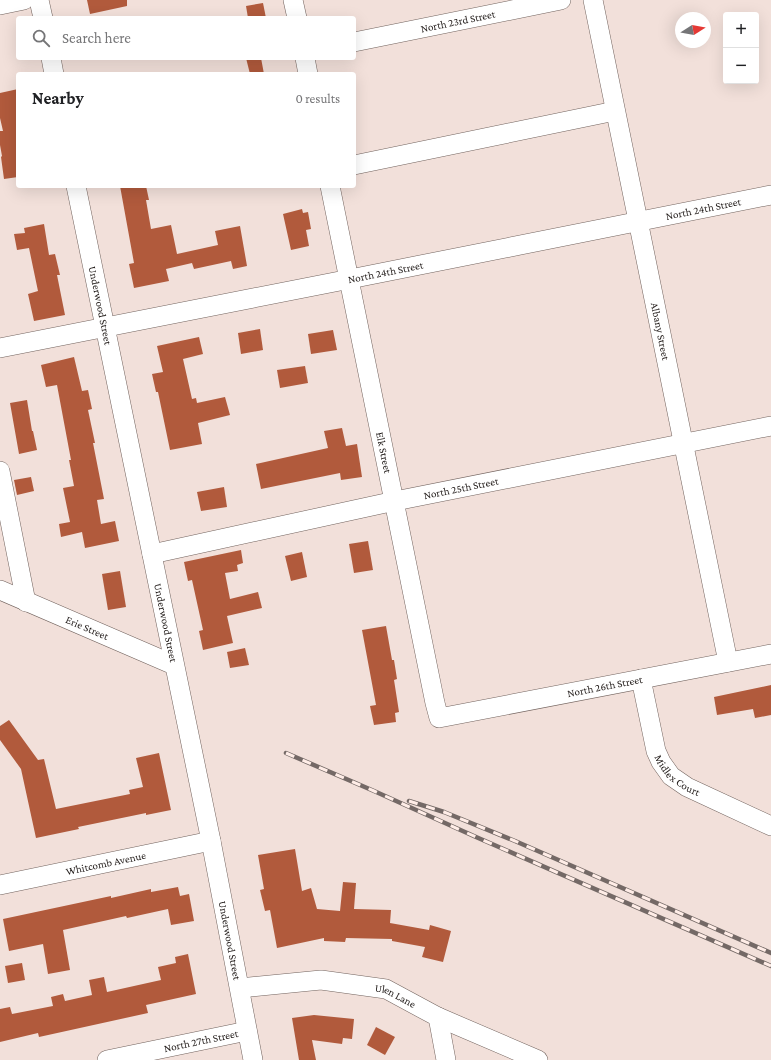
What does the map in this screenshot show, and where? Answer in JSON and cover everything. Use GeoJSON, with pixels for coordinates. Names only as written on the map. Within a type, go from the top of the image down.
{"type":"FeatureCollection","features":[{"type":"Feature","properties":{"kind":"street"},"geometry":{"type":"LineString","coordinates":[[0,5],[24,0]]}},
{"type":"Feature","properties":{"kind":"street"},"geometry":{"type":"LineString","coordinates":[[39,0],[43,16]]}},
{"type":"Feature","properties":{"kind":"street"},"geometry":{"type":"LineString","coordinates":[[293,0],[297,16]]}},
{"type":"Feature","properties":{"kind":"street","name":"North 23rd Street"},"geometry":{"type":"LineString","coordinates":[[356,42],[561,0]]}},
{"type":"Feature","properties":{"kind":"street","name":"Albany Street"},"geometry":{"type":"LineString","coordinates":[[593,0],[728,662]]}},
{"type":"Feature","properties":{"kind":"street"},"geometry":{"type":"LineString","coordinates":[[51,60],[54,72]]}},
{"type":"Feature","properties":{"kind":"street"},"geometry":{"type":"LineString","coordinates":[[305,60],[308,72]]}},
{"type":"Feature","properties":{"kind":"street"},"geometry":{"type":"LineString","coordinates":[[356,165],[615,112]]}},
{"type":"Feature","properties":{"kind":"street","name":"Underwood Street"},"geometry":{"type":"LineString","coordinates":[[76,188],[211,841],[253,1060]]}},
{"type":"Feature","properties":{"kind":"street","name":"Elk Street"},"geometry":{"type":"LineString","coordinates":[[330,188],[439,718]]}},
{"type":"Feature","properties":{"kind":"street","name":"North 24th Street"},"geometry":{"type":"LineString","coordinates":[[0,348],[771,195]]}},
{"type":"Feature","properties":{"kind":"street","name":"North 25th Street"},"geometry":{"type":"LineString","coordinates":[[152,554],[395,501],[771,426]]}},
{"type":"Feature","properties":{"kind":"street"},"geometry":{"type":"LineString","coordinates":[[0,471],[26,602]]}},
{"type":"Feature","properties":{"kind":"street","name":"Erie Street"},"geometry":{"type":"LineString","coordinates":[[0,590],[174,665]]}},
{"type":"Feature","properties":{"kind":"street","name":"North 26th Street"},"geometry":{"type":"LineString","coordinates":[[439,718],[771,654]]}},
{"type":"Feature","properties":{"kind":"street","name":"Midlex Court"},"geometry":{"type":"LineString","coordinates":[[641,679],[656,751],[661,762],[672,776],[686,787],[771,826]]}},
{"type":"Feature","properties":{"kind":"street","name":"Whitcomb Avenue"},"geometry":{"type":"LineString","coordinates":[[1,879],[211,841]]}},
{"type":"Feature","properties":{"kind":"street","name":"Ulen Lane"},"geometry":{"type":"LineString","coordinates":[[240,988],[321,980],[386,989],[438,1017],[538,1060]]}},
{"type":"Feature","properties":{"kind":"street"},"geometry":{"type":"LineString","coordinates":[[438,1017],[446,1060]]}},
{"type":"Feature","properties":{"kind":"street","name":"North 27th Street"},"geometry":{"type":"LineString","coordinates":[[107,1060],[247,1031]]}},
{"type":"Feature","properties":{"kind":"building"},"geometry":{"type":"Polygon","coordinates":[[[87,0],[127,0],[127,6],[90,14],[87,0]]]}},
{"type":"Feature","properties":{"kind":"building"},"geometry":{"type":"Polygon","coordinates":[[[263,3],[266,16],[248,16],[246,6],[263,3]]]}},
{"type":"Feature","properties":{"kind":"building"},"geometry":{"type":"Polygon","coordinates":[[[246,60],[261,60],[264,72],[250,72],[246,60]]]}},
{"type":"Feature","properties":{"kind":"building"},"geometry":{"type":"Polygon","coordinates":[[[16,89],[16,177],[4,179],[0,145],[0,131],[3,131],[0,118],[0,93],[16,89]]]}},
{"type":"Feature","properties":{"kind":"building"},"geometry":{"type":"Polygon","coordinates":[[[120,188],[146,188],[149,200],[146,200],[151,229],[171,225],[177,254],[218,245],[215,231],[240,226],[247,266],[233,269],[231,261],[194,269],[192,263],[166,269],[169,281],[134,288],[129,264],[134,263],[120,188]]]}},
{"type":"Feature","properties":{"kind":"building"},"geometry":{"type":"Polygon","coordinates":[[[302,209],[303,213],[308,212],[311,229],[306,230],[309,246],[291,250],[283,214],[302,209]]]}},
{"type":"Feature","properties":{"kind":"building"},"geometry":{"type":"Polygon","coordinates":[[[44,224],[49,255],[55,254],[60,275],[57,275],[65,315],[34,321],[28,294],[38,291],[29,248],[17,250],[14,234],[25,233],[24,228],[44,224]]]}},
{"type":"Feature","properties":{"kind":"building"},"geometry":{"type":"Polygon","coordinates":[[[260,329],[263,350],[241,354],[238,333],[260,329]]]}},
{"type":"Feature","properties":{"kind":"building"},"geometry":{"type":"Polygon","coordinates":[[[333,330],[337,350],[311,354],[308,334],[333,330]]]}},
{"type":"Feature","properties":{"kind":"building"},"geometry":{"type":"Polygon","coordinates":[[[199,337],[203,354],[183,359],[192,399],[196,398],[197,403],[225,397],[230,415],[198,423],[202,444],[170,450],[158,392],[156,392],[152,374],[163,372],[157,346],[199,337]]]}},
{"type":"Feature","properties":{"kind":"building"},"geometry":{"type":"Polygon","coordinates":[[[74,357],[82,391],[88,390],[92,409],[88,410],[104,499],[97,500],[101,524],[115,521],[119,541],[85,548],[82,532],[61,537],[59,524],[70,522],[63,488],[74,486],[69,460],[71,460],[57,385],[46,387],[41,365],[74,357]]]}},
{"type":"Feature","properties":{"kind":"building"},"geometry":{"type":"Polygon","coordinates":[[[305,366],[308,383],[280,388],[277,370],[305,366]]]}},
{"type":"Feature","properties":{"kind":"building"},"geometry":{"type":"Polygon","coordinates":[[[27,400],[37,450],[19,454],[10,403],[27,400]]]}},
{"type":"Feature","properties":{"kind":"building"},"geometry":{"type":"Polygon","coordinates":[[[342,428],[346,446],[357,444],[362,477],[341,480],[340,473],[261,489],[256,464],[328,448],[324,431],[342,428]]]}},
{"type":"Feature","properties":{"kind":"building"},"geometry":{"type":"Polygon","coordinates":[[[31,477],[34,491],[17,495],[14,480],[31,477]]]}},
{"type":"Feature","properties":{"kind":"building"},"geometry":{"type":"Polygon","coordinates":[[[224,487],[227,507],[201,511],[197,492],[224,487]]]}},
{"type":"Feature","properties":{"kind":"building"},"geometry":{"type":"Polygon","coordinates":[[[368,541],[373,570],[354,573],[349,544],[368,541]]]}},
{"type":"Feature","properties":{"kind":"building"},"geometry":{"type":"Polygon","coordinates":[[[241,550],[243,563],[237,565],[238,571],[225,573],[230,599],[258,592],[262,608],[227,616],[233,643],[203,650],[199,631],[203,630],[192,580],[188,581],[184,562],[241,550]]]}},
{"type":"Feature","properties":{"kind":"building"},"geometry":{"type":"Polygon","coordinates":[[[302,552],[307,577],[291,581],[285,556],[302,552]]]}},
{"type":"Feature","properties":{"kind":"building"},"geometry":{"type":"Polygon","coordinates":[[[120,571],[126,607],[108,610],[102,574],[120,571]]]}},
{"type":"Feature","properties":{"kind":"building"},"geometry":{"type":"Polygon","coordinates":[[[386,626],[397,679],[394,680],[399,712],[395,713],[396,722],[374,725],[370,706],[376,705],[362,630],[386,626]]]}},
{"type":"Feature","properties":{"kind":"building"},"geometry":{"type":"Polygon","coordinates":[[[245,648],[249,665],[230,668],[227,652],[245,648]]]}},
{"type":"Feature","properties":{"kind":"building"},"geometry":{"type":"Polygon","coordinates":[[[771,685],[771,715],[755,718],[753,709],[717,715],[714,697],[771,685]]]}},
{"type":"Feature","properties":{"kind":"building"},"geometry":{"type":"Polygon","coordinates":[[[9,720],[38,760],[44,759],[56,809],[130,794],[129,790],[143,787],[136,758],[159,753],[171,810],[146,815],[146,813],[78,827],[79,829],[36,838],[21,769],[0,740],[0,726],[9,720]]]}},
{"type":"Feature","properties":{"kind":"building"},"geometry":{"type":"Polygon","coordinates":[[[295,849],[302,891],[311,888],[317,909],[340,911],[343,882],[356,883],[354,909],[391,910],[390,923],[429,930],[430,925],[451,931],[443,962],[422,957],[425,947],[392,941],[392,939],[346,938],[345,942],[324,941],[324,938],[277,948],[270,910],[265,911],[260,890],[264,889],[258,855],[295,849]]]}},
{"type":"Feature","properties":{"kind":"building"},"geometry":{"type":"Polygon","coordinates":[[[178,887],[180,896],[189,894],[194,921],[171,925],[168,909],[127,918],[126,916],[63,930],[70,970],[48,974],[43,944],[9,951],[3,919],[111,896],[111,898],[151,889],[151,892],[178,887]]]}},
{"type":"Feature","properties":{"kind":"building"},"geometry":{"type":"Polygon","coordinates":[[[188,954],[196,994],[146,1005],[148,1013],[39,1037],[38,1033],[0,1042],[0,1009],[10,1007],[12,1014],[53,1006],[51,997],[63,994],[65,1001],[92,995],[89,980],[104,977],[107,992],[161,980],[158,967],[176,963],[175,957],[188,954]]]}},
{"type":"Feature","properties":{"kind":"building"},"geometry":{"type":"Polygon","coordinates":[[[22,963],[25,980],[8,983],[5,966],[22,963]]]}},
{"type":"Feature","properties":{"kind":"building"},"geometry":{"type":"Polygon","coordinates":[[[314,1015],[354,1019],[352,1039],[343,1038],[342,1044],[312,1040],[316,1060],[299,1060],[292,1018],[314,1015]]]}},
{"type":"Feature","properties":{"kind":"building"},"geometry":{"type":"Polygon","coordinates":[[[376,1027],[395,1037],[385,1055],[367,1045],[376,1027]]]}},
{"type":"Feature","properties":{"kind":"railway"},"geometry":{"type":"LineString","coordinates":[[286,753],[771,966]]}},
{"type":"Feature","properties":{"kind":"railway"},"geometry":{"type":"LineString","coordinates":[[409,801],[444,812],[515,841],[771,953]]}}]}
